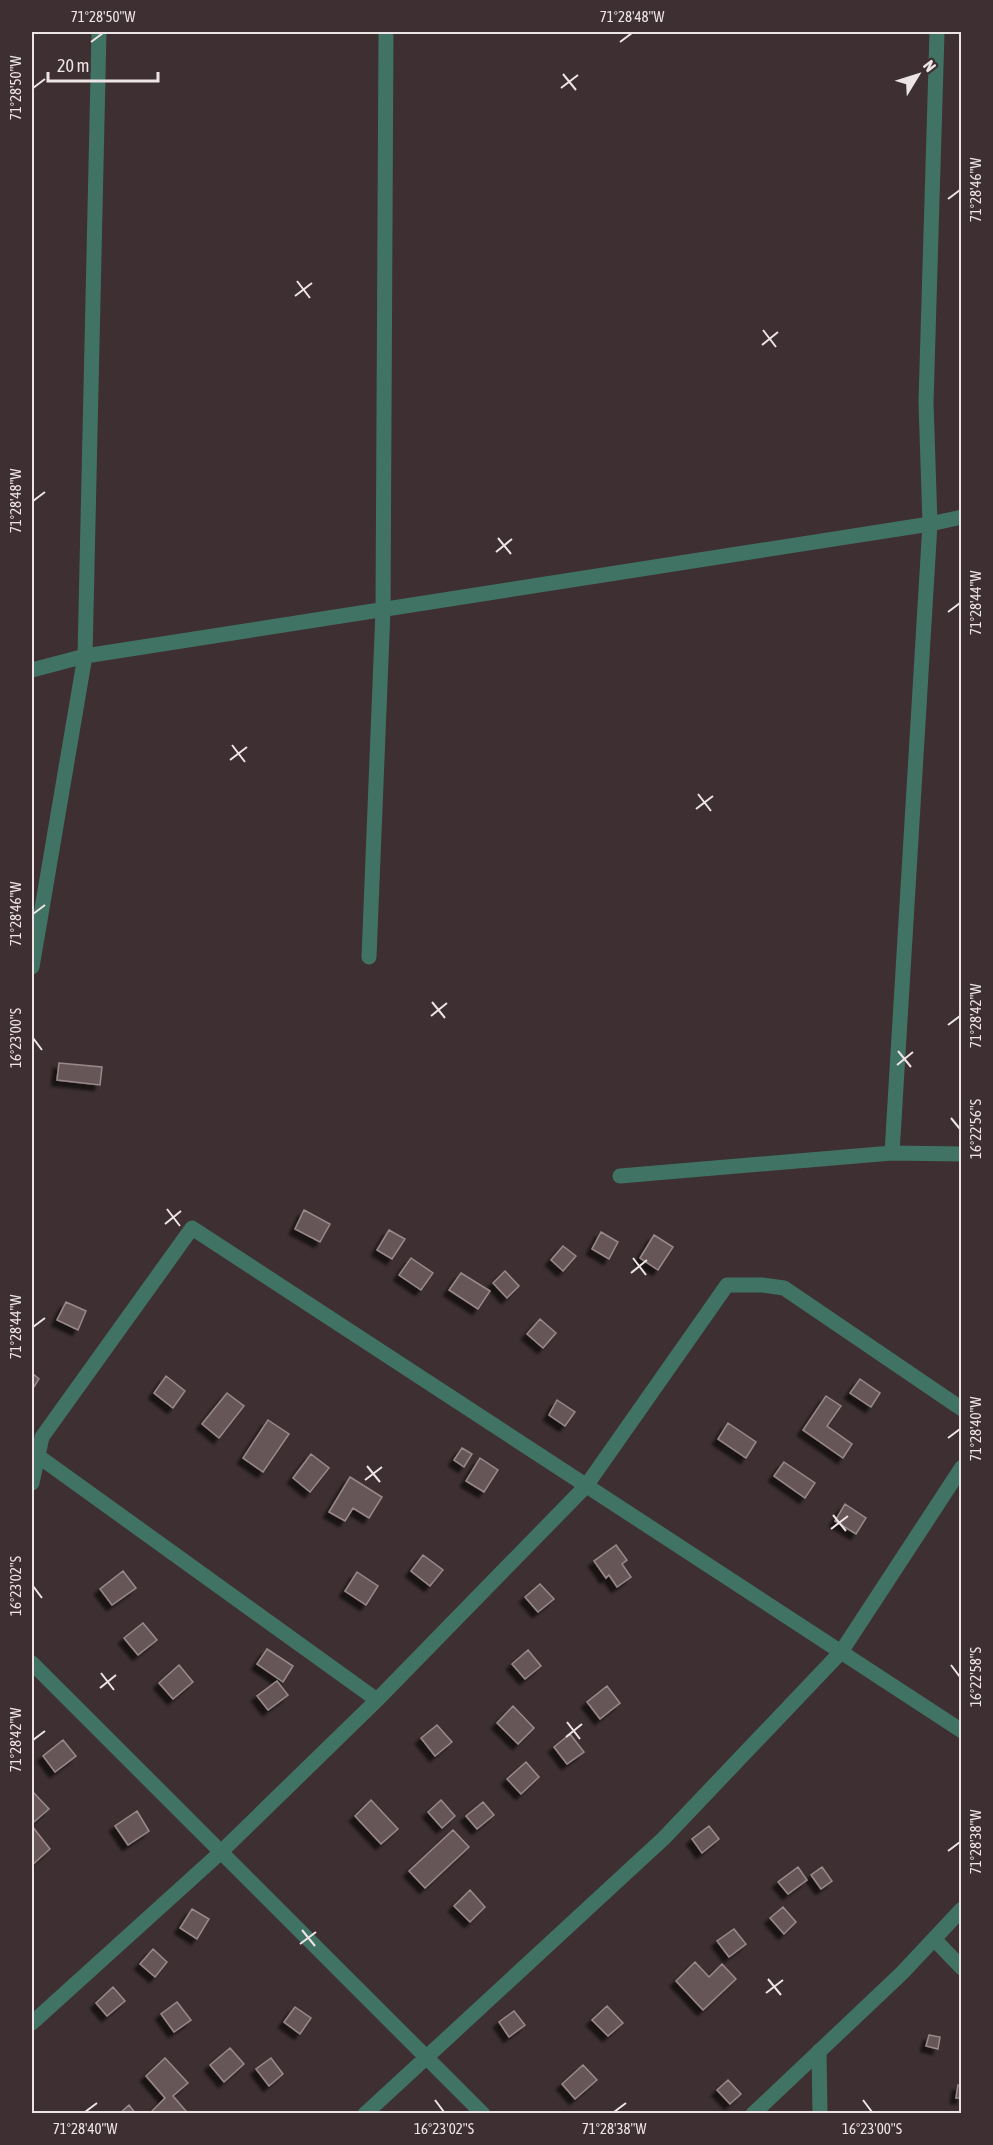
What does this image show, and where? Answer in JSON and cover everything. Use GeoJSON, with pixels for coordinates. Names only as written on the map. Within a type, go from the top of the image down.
{"type":"FeatureCollection","features":[{"type":"Feature","properties":{"kind":"street"},"geometry":{"type":"LineString","coordinates":[[32,967],[85,656],[99,32]]}},
{"type":"Feature","properties":{"kind":"street"},"geometry":{"type":"LineString","coordinates":[[369,957],[383,609],[386,32]]}},
{"type":"Feature","properties":{"kind":"street"},"geometry":{"type":"LineString","coordinates":[[892,1153],[930,524],[926,402],[937,32]]}},
{"type":"Feature","properties":{"kind":"street"},"geometry":{"type":"LineString","coordinates":[[32,670],[85,656],[930,524],[962,517]]}},
{"type":"Feature","properties":{"kind":"street"},"geometry":{"type":"LineString","coordinates":[[621,1176],[892,1153],[962,1154]]}},
{"type":"Feature","properties":{"kind":"street"},"geometry":{"type":"LineString","coordinates":[[32,1483],[42,1437],[192,1228],[962,1731]]}},
{"type":"Feature","properties":{"kind":"street"},"geometry":{"type":"LineString","coordinates":[[32,2024],[221,1852],[377,1700],[586,1486],[727,1285],[762,1285],[784,1288],[962,1409]]}},
{"type":"Feature","properties":{"kind":"street"},"geometry":{"type":"LineString","coordinates":[[38,1456],[377,1700]]}},
{"type":"Feature","properties":{"kind":"street"},"geometry":{"type":"LineString","coordinates":[[365,2114],[664,1838],[841,1652],[962,1467]]}},
{"type":"Feature","properties":{"kind":"street"},"geometry":{"type":"LineString","coordinates":[[32,1663],[483,2114]]}},
{"type":"Feature","properties":{"kind":"street"},"geometry":{"type":"LineString","coordinates":[[753,2114],[902,1973],[962,1909]]}},
{"type":"Feature","properties":{"kind":"street"},"geometry":{"type":"LineString","coordinates":[[934,1939],[962,1968]]}},
{"type":"Feature","properties":{"kind":"street"},"geometry":{"type":"LineString","coordinates":[[819,2051],[820,2114]]}},
{"type":"Feature","properties":{"kind":"building"},"geometry":{"type":"Polygon","coordinates":[[[59,1063],[102,1067],[100,1085],[57,1080],[59,1063]]]}},
{"type":"Feature","properties":{"kind":"building"},"geometry":{"type":"Polygon","coordinates":[[[304,1210],[330,1224],[320,1242],[295,1229],[304,1210]]]}},
{"type":"Feature","properties":{"kind":"building"},"geometry":{"type":"Polygon","coordinates":[[[389,1230],[405,1239],[392,1259],[377,1250],[389,1230]]]}},
{"type":"Feature","properties":{"kind":"building"},"geometry":{"type":"Polygon","coordinates":[[[601,1232],[618,1242],[609,1259],[592,1249],[601,1232]]]}},
{"type":"Feature","properties":{"kind":"building"},"geometry":{"type":"Polygon","coordinates":[[[654,1235],[673,1247],[658,1270],[640,1258],[654,1235]]]}},
{"type":"Feature","properties":{"kind":"building"},"geometry":{"type":"Polygon","coordinates":[[[563,1246],[576,1256],[563,1271],[551,1260],[563,1246]]]}},
{"type":"Feature","properties":{"kind":"building"},"geometry":{"type":"Polygon","coordinates":[[[411,1258],[433,1273],[421,1290],[399,1275],[411,1258]]]}},
{"type":"Feature","properties":{"kind":"building"},"geometry":{"type":"Polygon","coordinates":[[[505,1271],[519,1286],[507,1298],[493,1283],[505,1271]]]}},
{"type":"Feature","properties":{"kind":"building"},"geometry":{"type":"Polygon","coordinates":[[[461,1273],[490,1291],[478,1309],[449,1290],[461,1273]]]}},
{"type":"Feature","properties":{"kind":"building"},"geometry":{"type":"Polygon","coordinates":[[[66,1302],[86,1311],[78,1330],[57,1320],[66,1302]]]}},
{"type":"Feature","properties":{"kind":"building"},"geometry":{"type":"Polygon","coordinates":[[[540,1319],[556,1333],[543,1348],[527,1334],[540,1319]]]}},
{"type":"Feature","properties":{"kind":"building"},"geometry":{"type":"Polygon","coordinates":[[[32,1373],[39,1379],[32,1390],[32,1373]]]}},
{"type":"Feature","properties":{"kind":"building"},"geometry":{"type":"Polygon","coordinates":[[[166,1376],[185,1391],[173,1408],[154,1393],[166,1376]]]}},
{"type":"Feature","properties":{"kind":"building"},"geometry":{"type":"Polygon","coordinates":[[[860,1379],[880,1393],[871,1407],[850,1393],[860,1379]]]}},
{"type":"Feature","properties":{"kind":"building"},"geometry":{"type":"Polygon","coordinates":[[[227,1393],[244,1406],[219,1438],[202,1424],[227,1393]]]}},
{"type":"Feature","properties":{"kind":"building"},"geometry":{"type":"Polygon","coordinates":[[[826,1396],[841,1406],[827,1426],[852,1444],[843,1458],[803,1430],[826,1396]]]}},
{"type":"Feature","properties":{"kind":"building"},"geometry":{"type":"Polygon","coordinates":[[[557,1400],[575,1412],[565,1426],[549,1415],[557,1400]]]}},
{"type":"Feature","properties":{"kind":"building"},"geometry":{"type":"Polygon","coordinates":[[[268,1420],[289,1434],[263,1472],[243,1458],[268,1420]]]}},
{"type":"Feature","properties":{"kind":"building"},"geometry":{"type":"Polygon","coordinates":[[[728,1423],[756,1442],[746,1458],[718,1439],[728,1423]]]}},
{"type":"Feature","properties":{"kind":"building"},"geometry":{"type":"Polygon","coordinates":[[[462,1448],[472,1454],[464,1467],[454,1460],[462,1448]]]}},
{"type":"Feature","properties":{"kind":"building"},"geometry":{"type":"Polygon","coordinates":[[[311,1454],[329,1468],[310,1492],[293,1478],[311,1454]]]}},
{"type":"Feature","properties":{"kind":"building"},"geometry":{"type":"Polygon","coordinates":[[[480,1458],[498,1470],[484,1492],[466,1481],[480,1458]]]}},
{"type":"Feature","properties":{"kind":"building"},"geometry":{"type":"Polygon","coordinates":[[[784,1462],[815,1483],[805,1498],[774,1476],[784,1462]]]}},
{"type":"Feature","properties":{"kind":"building"},"geometry":{"type":"Polygon","coordinates":[[[350,1477],[382,1497],[369,1518],[353,1508],[345,1521],[329,1512],[350,1477]]]}},
{"type":"Feature","properties":{"kind":"building"},"geometry":{"type":"Polygon","coordinates":[[[845,1504],[866,1518],[856,1534],[835,1521],[845,1504]]]}},
{"type":"Feature","properties":{"kind":"building"},"geometry":{"type":"Polygon","coordinates":[[[616,1545],[627,1560],[622,1564],[631,1577],[617,1587],[609,1575],[606,1578],[594,1561],[616,1545]]]}},
{"type":"Feature","properties":{"kind":"building"},"geometry":{"type":"Polygon","coordinates":[[[423,1555],[443,1570],[430,1586],[411,1571],[423,1555]]]}},
{"type":"Feature","properties":{"kind":"building"},"geometry":{"type":"Polygon","coordinates":[[[123,1571],[136,1588],[112,1605],[100,1589],[123,1571]]]}},
{"type":"Feature","properties":{"kind":"building"},"geometry":{"type":"Polygon","coordinates":[[[357,1572],[378,1586],[366,1605],[345,1591],[357,1572]]]}},
{"type":"Feature","properties":{"kind":"building"},"geometry":{"type":"Polygon","coordinates":[[[540,1584],[554,1599],[538,1612],[525,1597],[540,1584]]]}},
{"type":"Feature","properties":{"kind":"building"},"geometry":{"type":"Polygon","coordinates":[[[143,1623],[157,1640],[138,1655],[124,1638],[143,1623]]]}},
{"type":"Feature","properties":{"kind":"building"},"geometry":{"type":"Polygon","coordinates":[[[267,1649],[293,1666],[283,1682],[257,1664],[267,1649]]]}},
{"type":"Feature","properties":{"kind":"building"},"geometry":{"type":"Polygon","coordinates":[[[528,1650],[541,1666],[525,1679],[512,1664],[528,1650]]]}},
{"type":"Feature","properties":{"kind":"building"},"geometry":{"type":"Polygon","coordinates":[[[179,1665],[193,1682],[173,1699],[159,1683],[179,1665]]]}},
{"type":"Feature","properties":{"kind":"building"},"geometry":{"type":"Polygon","coordinates":[[[277,1681],[288,1695],[268,1710],[257,1696],[277,1681]]]}},
{"type":"Feature","properties":{"kind":"building"},"geometry":{"type":"Polygon","coordinates":[[[607,1686],[620,1703],[600,1719],[587,1702],[607,1686]]]}},
{"type":"Feature","properties":{"kind":"building"},"geometry":{"type":"Polygon","coordinates":[[[513,1706],[534,1728],[518,1744],[497,1723],[513,1706]]]}},
{"type":"Feature","properties":{"kind":"building"},"geometry":{"type":"Polygon","coordinates":[[[437,1725],[452,1742],[435,1756],[421,1738],[437,1725]]]}},
{"type":"Feature","properties":{"kind":"building"},"geometry":{"type":"Polygon","coordinates":[[[570,1734],[584,1752],[567,1764],[554,1747],[570,1734]]]}},
{"type":"Feature","properties":{"kind":"building"},"geometry":{"type":"Polygon","coordinates":[[[63,1740],[76,1756],[55,1772],[43,1756],[63,1740]]]}},
{"type":"Feature","properties":{"kind":"building"},"geometry":{"type":"Polygon","coordinates":[[[526,1762],[539,1777],[521,1794],[507,1779],[526,1762]]]}},
{"type":"Feature","properties":{"kind":"building"},"geometry":{"type":"Polygon","coordinates":[[[33,1792],[49,1809],[34,1822],[32,1819],[33,1792]]]}},
{"type":"Feature","properties":{"kind":"building"},"geometry":{"type":"Polygon","coordinates":[[[371,1800],[398,1829],[381,1844],[355,1816],[371,1800]]]}},
{"type":"Feature","properties":{"kind":"building"},"geometry":{"type":"Polygon","coordinates":[[[441,1800],[455,1816],[442,1828],[428,1812],[441,1800]]]}},
{"type":"Feature","properties":{"kind":"building"},"geometry":{"type":"Polygon","coordinates":[[[483,1802],[494,1815],[477,1829],[466,1816],[483,1802]]]}},
{"type":"Feature","properties":{"kind":"building"},"geometry":{"type":"Polygon","coordinates":[[[137,1811],[149,1831],[128,1845],[115,1826],[137,1811]]]}},
{"type":"Feature","properties":{"kind":"building"},"geometry":{"type":"Polygon","coordinates":[[[32,1826],[50,1849],[32,1865],[32,1826]]]}},
{"type":"Feature","properties":{"kind":"building"},"geometry":{"type":"Polygon","coordinates":[[[709,1826],[719,1839],[702,1853],[692,1839],[709,1826]]]}},
{"type":"Feature","properties":{"kind":"building"},"geometry":{"type":"Polygon","coordinates":[[[453,1830],[469,1847],[425,1888],[409,1871],[453,1830]]]}},
{"type":"Feature","properties":{"kind":"building"},"geometry":{"type":"Polygon","coordinates":[[[798,1867],[807,1880],[788,1894],[778,1882],[798,1867]]]}},
{"type":"Feature","properties":{"kind":"building"},"geometry":{"type":"Polygon","coordinates":[[[822,1867],[832,1881],[821,1889],[811,1875],[822,1867]]]}},
{"type":"Feature","properties":{"kind":"building"},"geometry":{"type":"Polygon","coordinates":[[[470,1890],[485,1907],[470,1922],[454,1906],[470,1890]]]}},
{"type":"Feature","properties":{"kind":"building"},"geometry":{"type":"Polygon","coordinates":[[[783,1907],[796,1922],[784,1934],[770,1918],[783,1907]]]}},
{"type":"Feature","properties":{"kind":"building"},"geometry":{"type":"Polygon","coordinates":[[[192,1909],[209,1919],[197,1939],[180,1928],[192,1909]]]}},
{"type":"Feature","properties":{"kind":"building"},"geometry":{"type":"Polygon","coordinates":[[[734,1929],[746,1944],[729,1957],[717,1941],[734,1929]]]}},
{"type":"Feature","properties":{"kind":"building"},"geometry":{"type":"Polygon","coordinates":[[[153,1949],[167,1962],[155,1977],[140,1964],[153,1949]]]}},
{"type":"Feature","properties":{"kind":"building"},"geometry":{"type":"Polygon","coordinates":[[[695,1962],[709,1977],[722,1964],[736,1979],[703,2010],[676,1981],[695,1962]]]}},
{"type":"Feature","properties":{"kind":"building"},"geometry":{"type":"Polygon","coordinates":[[[113,1987],[125,2001],[107,2016],[96,2003],[113,1987]]]}},
{"type":"Feature","properties":{"kind":"building"},"geometry":{"type":"Polygon","coordinates":[[[177,2002],[191,2020],[174,2032],[161,2014],[177,2002]]]}},
{"type":"Feature","properties":{"kind":"building"},"geometry":{"type":"Polygon","coordinates":[[[607,2006],[623,2023],[608,2036],[592,2020],[607,2006]]]}},
{"type":"Feature","properties":{"kind":"building"},"geometry":{"type":"Polygon","coordinates":[[[295,2007],[311,2018],[300,2034],[284,2022],[295,2007]]]}},
{"type":"Feature","properties":{"kind":"building"},"geometry":{"type":"Polygon","coordinates":[[[514,2011],[525,2025],[509,2037],[499,2022],[514,2011]]]}},
{"type":"Feature","properties":{"kind":"building"},"geometry":{"type":"Polygon","coordinates":[[[929,2035],[940,2037],[938,2049],[926,2046],[929,2035]]]}},
{"type":"Feature","properties":{"kind":"building"},"geometry":{"type":"Polygon","coordinates":[[[230,2048],[244,2064],[224,2082],[210,2065],[230,2048]]]}},
{"type":"Feature","properties":{"kind":"building"},"geometry":{"type":"Polygon","coordinates":[[[165,2058],[188,2083],[173,2096],[186,2111],[184,2114],[154,2114],[152,2111],[165,2098],[146,2076],[165,2058]]]}},
{"type":"Feature","properties":{"kind":"building"},"geometry":{"type":"Polygon","coordinates":[[[271,2058],[283,2074],[269,2086],[256,2069],[271,2058]]]}},
{"type":"Feature","properties":{"kind":"building"},"geometry":{"type":"Polygon","coordinates":[[[583,2065],[597,2080],[575,2099],[562,2084],[583,2065]]]}},
{"type":"Feature","properties":{"kind":"building"},"geometry":{"type":"Polygon","coordinates":[[[728,2080],[741,2094],[730,2104],[717,2090],[728,2080]]]}},
{"type":"Feature","properties":{"kind":"building"},"geometry":{"type":"Polygon","coordinates":[[[958,2085],[962,2085],[962,2098],[956,2098],[958,2085]]]}},
{"type":"Feature","properties":{"kind":"building"},"geometry":{"type":"Polygon","coordinates":[[[129,2105],[136,2114],[119,2114],[129,2105]]]}}]}
